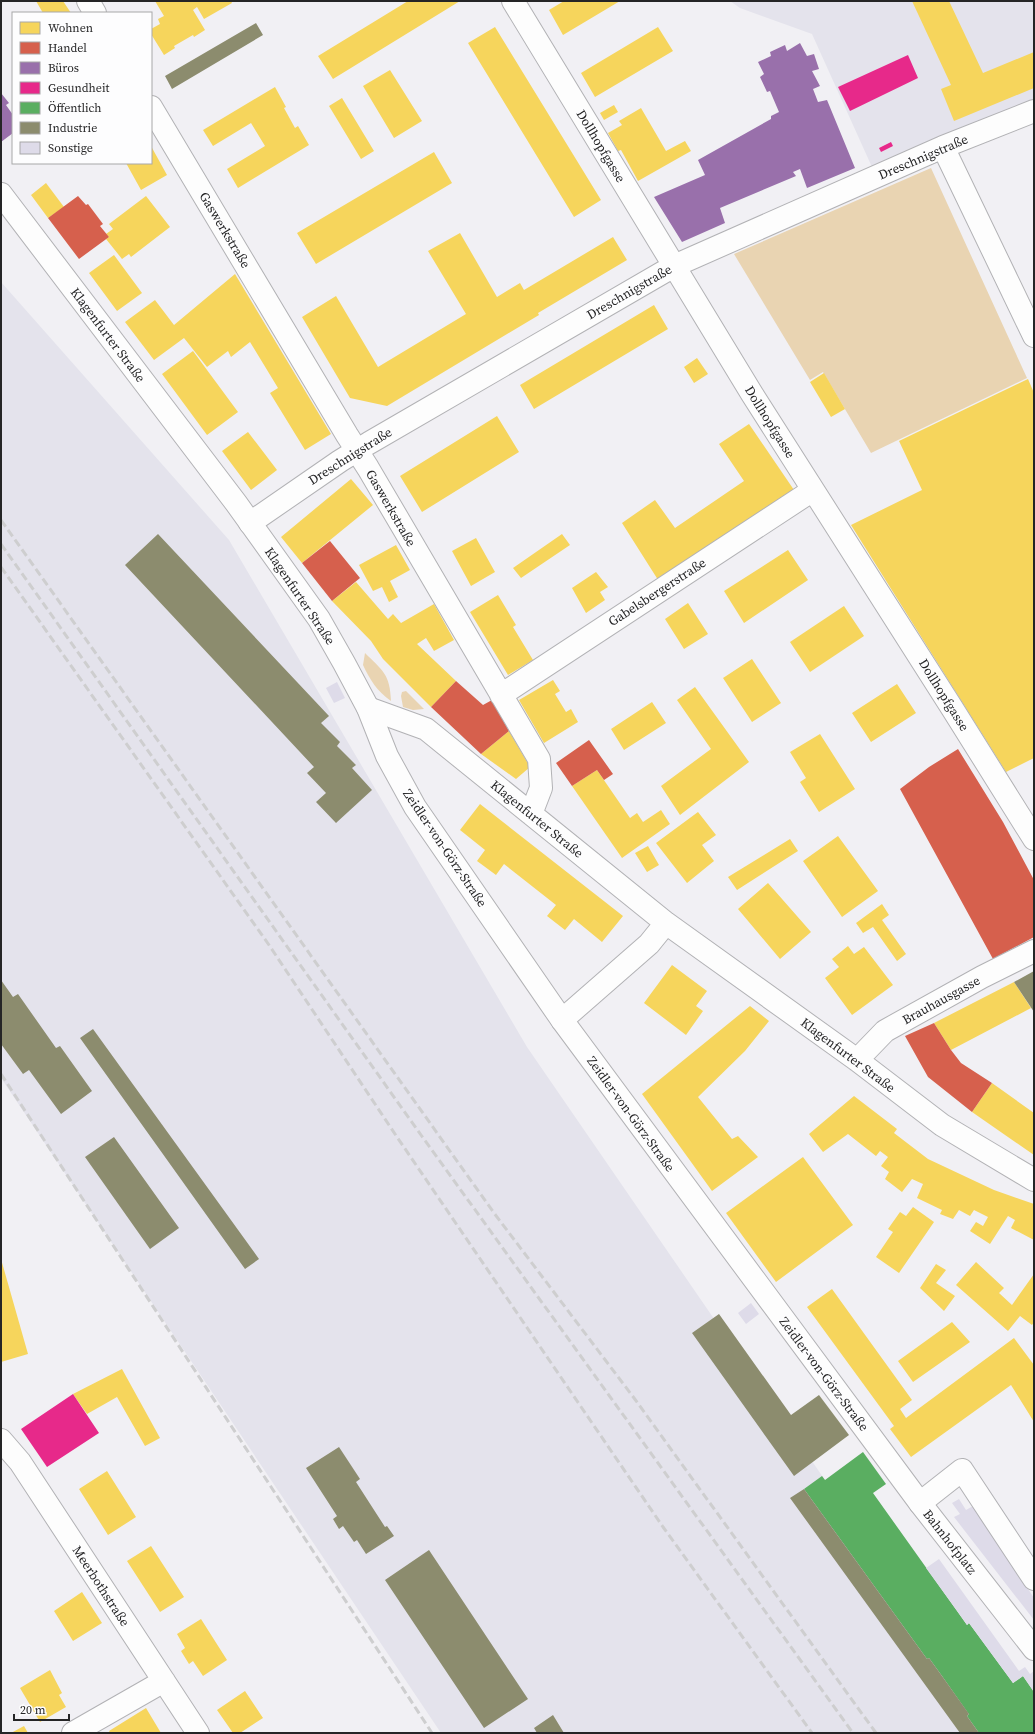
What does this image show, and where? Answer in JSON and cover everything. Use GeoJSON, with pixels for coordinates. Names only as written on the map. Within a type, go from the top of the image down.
{"type":"FeatureCollection","features":[{"type":"Feature","properties":{"kind":"street"},"geometry":{"type":"LineString","coordinates":[[88,1],[94,12]]}},
{"type":"Feature","properties":{"kind":"street","name":"Dollhopfgasse"},"geometry":{"type":"LineString","coordinates":[[513,1],[752,394],[1034,839]]}},
{"type":"Feature","properties":{"kind":"street","name":"Gaswerkstraße"},"geometry":{"type":"LineString","coordinates":[[152,109],[368,468],[539,759],[541,788],[531,814]]}},
{"type":"Feature","properties":{"kind":"street","name":"Dreschnigstraße"},"geometry":{"type":"LineString","coordinates":[[250,522],[340,461],[674,266],[942,147],[1034,111]]}},
{"type":"Feature","properties":{"kind":"street"},"geometry":{"type":"LineString","coordinates":[[942,147],[1034,336]]}},
{"type":"Feature","properties":{"kind":"street","name":"Klagenfurter Straße"},"geometry":{"type":"LineString","coordinates":[[1,194],[250,522],[319,619],[368,708],[426,729],[666,923],[857,1060],[942,1125],[1034,1180]]}},
{"type":"Feature","properties":{"kind":"street","name":"Gabelsbergerstraße"},"geometry":{"type":"LineString","coordinates":[[501,695],[813,490]]}},
{"type":"Feature","properties":{"kind":"street","name":"Zeidler-von-Görz-Straße"},"geometry":{"type":"LineString","coordinates":[[368,708],[387,756],[415,807],[562,1020],[920,1503]]}},
{"type":"Feature","properties":{"kind":"street"},"geometry":{"type":"LineString","coordinates":[[562,1020],[649,944],[666,923]]}},
{"type":"Feature","properties":{"kind":"street","name":"Brauhausgasse"},"geometry":{"type":"LineString","coordinates":[[857,1060],[885,1031],[1034,951]]}},
{"type":"Feature","properties":{"kind":"street","name":"Meerbothstraße"},"geometry":{"type":"LineString","coordinates":[[1,1440],[20,1462],[198,1733]]}},
{"type":"Feature","properties":{"kind":"street","name":"Bahnhofplatz"},"geometry":{"type":"LineString","coordinates":[[1034,1578],[962,1470],[920,1503],[1034,1649]]}},
{"type":"Feature","properties":{"kind":"street"},"geometry":{"type":"LineString","coordinates":[[74,1733],[164,1682]]}},
{"type":"Feature","properties":{"kind":"shaded area"},"geometry":{"type":"Polygon","coordinates":[[[730,1],[1034,1],[1034,106],[876,176],[812,34],[740,8],[730,1]]]}},
{"type":"Feature","properties":{"kind":"shaded area"},"geometry":{"type":"Polygon","coordinates":[[[931,168],[1027,378],[871,453],[823,372],[810,380],[734,254],[931,168]]]}},
{"type":"Feature","properties":{"kind":"shaded area"},"geometry":{"type":"Polygon","coordinates":[[[1,282],[229,540],[527,1047],[999,1733],[441,1733],[1,1078],[1,282]]]}},
{"type":"Feature","properties":{"kind":"shaded area"},"geometry":{"type":"Polygon","coordinates":[[[365,653],[377,664],[387,679],[391,701],[374,685],[368,676],[363,665],[365,653]]]}},
{"type":"Feature","properties":{"kind":"shaded area"},"geometry":{"type":"Polygon","coordinates":[[[406,691],[424,709],[413,710],[403,707],[401,696],[402,692],[406,691]]]}},
{"type":"Feature","properties":{"kind":"building: Wohnen"},"geometry":{"type":"Polygon","coordinates":[[[36,1],[63,1],[70,12],[42,12],[36,1]]]}},
{"type":"Feature","properties":{"kind":"building: Wohnen"},"geometry":{"type":"Polygon","coordinates":[[[155,1],[231,1],[232,3],[204,19],[197,7],[193,10],[205,30],[174,46],[175,48],[164,55],[152,36],[152,28],[160,24],[158,19],[164,16],[155,1]]]}},
{"type":"Feature","properties":{"kind":"building: Wohnen"},"geometry":{"type":"Polygon","coordinates":[[[408,1],[460,1],[333,79],[318,56],[408,1]]]}},
{"type":"Feature","properties":{"kind":"building: Wohnen"},"geometry":{"type":"Polygon","coordinates":[[[564,1],[620,1],[563,35],[549,10],[564,1]]]}},
{"type":"Feature","properties":{"kind":"building: Wohnen"},"geometry":{"type":"Polygon","coordinates":[[[912,1],[949,1],[983,73],[1034,52],[1034,88],[954,121],[941,89],[951,85],[912,1]]]}},
{"type":"Feature","properties":{"kind":"building: Wohnen"},"geometry":{"type":"Polygon","coordinates":[[[495,27],[601,200],[574,217],[468,43],[495,27]]]}},
{"type":"Feature","properties":{"kind":"building: Wohnen"},"geometry":{"type":"Polygon","coordinates":[[[658,27],[673,51],[595,97],[581,73],[658,27]]]}},
{"type":"Feature","properties":{"kind":"building: Wohnen"},"geometry":{"type":"Polygon","coordinates":[[[390,70],[422,121],[394,138],[363,86],[390,70]]]}},
{"type":"Feature","properties":{"kind":"building: Wohnen"},"geometry":{"type":"Polygon","coordinates":[[[275,87],[295,128],[298,126],[309,145],[238,188],[227,169],[265,146],[251,123],[213,146],[203,130],[275,87]]]}},
{"type":"Feature","properties":{"kind":"building: Wohnen"},"geometry":{"type":"Polygon","coordinates":[[[342,98],[374,151],[361,159],[329,106],[342,98]]]}},
{"type":"Feature","properties":{"kind":"building: Wohnen"},"geometry":{"type":"Polygon","coordinates":[[[614,105],[618,112],[604,120],[600,113],[614,105]]]}},
{"type":"Feature","properties":{"kind":"building: Wohnen"},"geometry":{"type":"Polygon","coordinates":[[[641,108],[666,151],[685,141],[691,151],[638,181],[621,150],[618,151],[608,133],[622,125],[619,121],[641,108]]]}},
{"type":"Feature","properties":{"kind":"building: Wohnen"},"geometry":{"type":"Polygon","coordinates":[[[152,148],[167,175],[141,190],[127,164],[152,164],[152,148]]]}},
{"type":"Feature","properties":{"kind":"building: Wohnen"},"geometry":{"type":"Polygon","coordinates":[[[434,152],[452,183],[316,264],[297,233],[434,152]]]}},
{"type":"Feature","properties":{"kind":"building: Wohnen"},"geometry":{"type":"Polygon","coordinates":[[[46,183],[64,207],[48,218],[31,195],[46,183]]]}},
{"type":"Feature","properties":{"kind":"building: Wohnen"},"geometry":{"type":"Polygon","coordinates":[[[146,196],[170,227],[131,257],[129,254],[122,259],[106,239],[109,237],[106,234],[113,229],[109,224],[146,196]]]}},
{"type":"Feature","properties":{"kind":"building: Wohnen"},"geometry":{"type":"Polygon","coordinates":[[[460,233],[497,297],[520,283],[524,290],[613,237],[627,260],[538,313],[539,315],[387,406],[350,398],[302,317],[336,296],[378,367],[466,314],[428,251],[460,233]]]}},
{"type":"Feature","properties":{"kind":"building: Wohnen"},"geometry":{"type":"Polygon","coordinates":[[[114,255],[142,293],[117,311],[89,273],[114,255]]]}},
{"type":"Feature","properties":{"kind":"building: Wohnen"},"geometry":{"type":"Polygon","coordinates":[[[235,274],[331,434],[305,450],[270,393],[278,388],[250,342],[231,357],[228,351],[207,367],[184,338],[154,360],[125,322],[155,300],[174,325],[235,274]]]}},
{"type":"Feature","properties":{"kind":"building: Wohnen"},"geometry":{"type":"Polygon","coordinates":[[[654,305],[668,329],[534,409],[520,385],[654,305]]]}},
{"type":"Feature","properties":{"kind":"building: Wohnen"},"geometry":{"type":"Polygon","coordinates":[[[193,351],[238,412],[207,435],[162,374],[193,351]]]}},
{"type":"Feature","properties":{"kind":"building: Wohnen"},"geometry":{"type":"Polygon","coordinates":[[[697,358],[708,374],[694,383],[684,367],[697,358]]]}},
{"type":"Feature","properties":{"kind":"building: Wohnen"},"geometry":{"type":"Polygon","coordinates":[[[824,373],[845,409],[831,417],[810,382],[824,373]]]}},
{"type":"Feature","properties":{"kind":"building: Wohnen"},"geometry":{"type":"Polygon","coordinates":[[[1028,379],[1034,393],[1034,758],[1006,772],[851,525],[922,490],[899,441],[1028,379]]]}},
{"type":"Feature","properties":{"kind":"building: Wohnen"},"geometry":{"type":"Polygon","coordinates":[[[497,416],[519,452],[422,512],[400,476],[497,416]]]}},
{"type":"Feature","properties":{"kind":"building: Wohnen"},"geometry":{"type":"Polygon","coordinates":[[[749,424],[794,490],[660,583],[622,523],[655,500],[675,528],[744,481],[719,444],[749,424]]]}},
{"type":"Feature","properties":{"kind":"building: Wohnen"},"geometry":{"type":"Polygon","coordinates":[[[248,432],[277,470],[251,490],[222,451],[248,432]]]}},
{"type":"Feature","properties":{"kind":"building: Wohnen"},"geometry":{"type":"Polygon","coordinates":[[[351,479],[373,505],[302,563],[281,537],[351,479]]]}},
{"type":"Feature","properties":{"kind":"building: Wohnen"},"geometry":{"type":"Polygon","coordinates":[[[562,534],[570,545],[521,578],[513,568],[562,534]]]}},
{"type":"Feature","properties":{"kind":"building: Wohnen"},"geometry":{"type":"Polygon","coordinates":[[[476,538],[495,572],[471,586],[452,551],[476,538]]]}},
{"type":"Feature","properties":{"kind":"building: Wohnen"},"geometry":{"type":"Polygon","coordinates":[[[396,545],[410,570],[390,581],[398,597],[389,602],[382,587],[373,591],[359,565],[396,545]]]}},
{"type":"Feature","properties":{"kind":"building: Wohnen"},"geometry":{"type":"Polygon","coordinates":[[[788,550],[808,580],[744,623],[724,591],[788,550]]]}},
{"type":"Feature","properties":{"kind":"building: Wohnen"},"geometry":{"type":"Polygon","coordinates":[[[596,572],[608,587],[600,592],[605,600],[586,613],[572,588],[596,572]]]}},
{"type":"Feature","properties":{"kind":"building: Wohnen"},"geometry":{"type":"Polygon","coordinates":[[[356,582],[388,619],[393,614],[401,623],[434,604],[454,640],[434,651],[426,638],[417,644],[456,681],[431,707],[383,659],[371,641],[332,601],[356,582]]]}},
{"type":"Feature","properties":{"kind":"building: Wohnen"},"geometry":{"type":"Polygon","coordinates":[[[498,595],[516,625],[513,627],[533,660],[508,675],[470,612],[498,595]]]}},
{"type":"Feature","properties":{"kind":"building: Wohnen"},"geometry":{"type":"Polygon","coordinates":[[[688,603],[708,634],[684,649],[665,619],[688,603]]]}},
{"type":"Feature","properties":{"kind":"building: Wohnen"},"geometry":{"type":"Polygon","coordinates":[[[844,606],[864,636],[810,672],[790,642],[844,606]]]}},
{"type":"Feature","properties":{"kind":"building: Wohnen"},"geometry":{"type":"Polygon","coordinates":[[[752,659],[781,703],[752,722],[723,678],[752,659]]]}},
{"type":"Feature","properties":{"kind":"building: Wohnen"},"geometry":{"type":"Polygon","coordinates":[[[553,680],[560,691],[555,694],[566,712],[571,709],[578,722],[544,743],[519,700],[553,680]]]}},
{"type":"Feature","properties":{"kind":"building: Wohnen"},"geometry":{"type":"Polygon","coordinates":[[[897,684],[916,713],[871,742],[852,713],[897,684]]]}},
{"type":"Feature","properties":{"kind":"building: Wohnen"},"geometry":{"type":"Polygon","coordinates":[[[695,687],[749,762],[680,815],[661,786],[711,749],[677,700],[695,687]]]}},
{"type":"Feature","properties":{"kind":"building: Wohnen"},"geometry":{"type":"Polygon","coordinates":[[[652,702],[666,723],[624,750],[611,729],[652,702]]]}},
{"type":"Feature","properties":{"kind":"building: Wohnen"},"geometry":{"type":"Polygon","coordinates":[[[509,731],[530,767],[516,779],[481,754],[509,731]]]}},
{"type":"Feature","properties":{"kind":"building: Wohnen"},"geometry":{"type":"Polygon","coordinates":[[[820,734],[855,789],[819,812],[800,782],[806,778],[790,752],[820,734]]]}},
{"type":"Feature","properties":{"kind":"building: Wohnen"},"geometry":{"type":"Polygon","coordinates":[[[597,770],[630,818],[637,813],[643,822],[661,810],[670,824],[622,858],[572,786],[597,770]]]}},
{"type":"Feature","properties":{"kind":"building: Wohnen"},"geometry":{"type":"Polygon","coordinates":[[[480,804],[623,916],[602,942],[574,919],[565,930],[547,916],[556,905],[504,864],[496,875],[477,861],[485,850],[460,830],[480,804]]]}},
{"type":"Feature","properties":{"kind":"building: Wohnen"},"geometry":{"type":"Polygon","coordinates":[[[698,812],[716,835],[702,845],[714,861],[687,883],[656,843],[698,812]]]}},
{"type":"Feature","properties":{"kind":"building: Wohnen"},"geometry":{"type":"Polygon","coordinates":[[[838,836],[878,891],[842,917],[803,861],[838,836]]]}},
{"type":"Feature","properties":{"kind":"building: Wohnen"},"geometry":{"type":"Polygon","coordinates":[[[790,839],[798,851],[737,890],[728,877],[790,839]]]}},
{"type":"Feature","properties":{"kind":"building: Wohnen"},"geometry":{"type":"Polygon","coordinates":[[[648,846],[659,865],[647,872],[635,853],[648,846]]]}},
{"type":"Feature","properties":{"kind":"building: Wohnen"},"geometry":{"type":"Polygon","coordinates":[[[768,883],[811,932],[780,959],[738,909],[768,883]]]}},
{"type":"Feature","properties":{"kind":"building: Wohnen"},"geometry":{"type":"Polygon","coordinates":[[[882,904],[889,915],[882,920],[906,954],[897,961],[873,927],[863,933],[856,923],[882,904]]]}},
{"type":"Feature","properties":{"kind":"building: Wohnen"},"geometry":{"type":"Polygon","coordinates":[[[848,946],[854,954],[864,947],[893,985],[852,1015],[825,978],[839,967],[832,959],[848,946]]]}},
{"type":"Feature","properties":{"kind":"building: Wohnen"},"geometry":{"type":"Polygon","coordinates":[[[672,965],[707,991],[696,1006],[703,1011],[686,1035],[644,1003],[672,965]]]}},
{"type":"Feature","properties":{"kind":"building: Wohnen"},"geometry":{"type":"Polygon","coordinates":[[[1014,982],[1031,1008],[951,1050],[934,1023],[1014,982]]]}},
{"type":"Feature","properties":{"kind":"building: Wohnen"},"geometry":{"type":"Polygon","coordinates":[[[750,1006],[769,1021],[745,1051],[698,1097],[732,1139],[738,1136],[758,1157],[712,1191],[642,1094],[750,1006]]]}},
{"type":"Feature","properties":{"kind":"building: Wohnen"},"geometry":{"type":"Polygon","coordinates":[[[992,1083],[1034,1113],[1034,1155],[972,1112],[992,1083]]]}},
{"type":"Feature","properties":{"kind":"building: Wohnen"},"geometry":{"type":"Polygon","coordinates":[[[854,1096],[897,1129],[894,1133],[928,1159],[994,1190],[1034,1204],[1034,1240],[1011,1228],[1015,1220],[1008,1216],[990,1244],[970,1231],[976,1222],[983,1226],[988,1217],[974,1210],[970,1216],[959,1210],[953,1219],[940,1214],[942,1210],[917,1198],[923,1184],[912,1179],[902,1192],[885,1179],[889,1172],[881,1166],[888,1157],[880,1151],[876,1156],[848,1134],[823,1152],[809,1134],[854,1096]]]}},
{"type":"Feature","properties":{"kind":"building: Wohnen"},"geometry":{"type":"Polygon","coordinates":[[[803,1157],[853,1225],[776,1282],[726,1213],[803,1157]]]}},
{"type":"Feature","properties":{"kind":"building: Wohnen"},"geometry":{"type":"Polygon","coordinates":[[[913,1207],[934,1222],[899,1273],[876,1257],[893,1232],[888,1229],[900,1212],[906,1216],[913,1207]]]}},
{"type":"Feature","properties":{"kind":"building: Wohnen"},"geometry":{"type":"Polygon","coordinates":[[[1,1259],[28,1354],[1,1362],[1,1259]]]}},
{"type":"Feature","properties":{"kind":"building: Wohnen"},"geometry":{"type":"Polygon","coordinates":[[[976,1262],[1004,1288],[999,1293],[1012,1305],[1034,1274],[1034,1322],[1032,1325],[1020,1316],[1008,1331],[956,1285],[976,1262]]]}},
{"type":"Feature","properties":{"kind":"building: Wohnen"},"geometry":{"type":"Polygon","coordinates":[[[936,1264],[946,1270],[936,1283],[955,1296],[944,1311],[920,1288],[936,1264]]]}},
{"type":"Feature","properties":{"kind":"building: Wohnen"},"geometry":{"type":"Polygon","coordinates":[[[832,1289],[912,1400],[900,1409],[906,1418],[1014,1338],[1034,1365],[1034,1422],[1011,1385],[911,1457],[890,1429],[894,1426],[807,1307],[832,1289]]]}},
{"type":"Feature","properties":{"kind":"building: Wohnen"},"geometry":{"type":"Polygon","coordinates":[[[952,1322],[970,1342],[913,1382],[898,1361],[952,1322]]]}},
{"type":"Feature","properties":{"kind":"building: Wohnen"},"geometry":{"type":"Polygon","coordinates":[[[122,1369],[160,1438],[145,1446],[117,1397],[87,1414],[73,1394],[122,1369]]]}},
{"type":"Feature","properties":{"kind":"building: Wohnen"},"geometry":{"type":"Polygon","coordinates":[[[107,1471],[136,1517],[108,1535],[79,1489],[107,1471]]]}},
{"type":"Feature","properties":{"kind":"building: Wohnen"},"geometry":{"type":"Polygon","coordinates":[[[151,1546],[184,1597],[160,1612],[127,1561],[151,1546]]]}},
{"type":"Feature","properties":{"kind":"building: Wohnen"},"geometry":{"type":"Polygon","coordinates":[[[82,1592],[102,1623],[73,1641],[54,1611],[82,1592]]]}},
{"type":"Feature","properties":{"kind":"building: Wohnen"},"geometry":{"type":"Polygon","coordinates":[[[201,1619],[227,1660],[203,1676],[193,1661],[189,1664],[181,1651],[185,1648],[177,1634],[201,1619]]]}},
{"type":"Feature","properties":{"kind":"building: Wohnen"},"geometry":{"type":"Polygon","coordinates":[[[50,1670],[62,1693],[59,1695],[66,1707],[40,1722],[20,1688],[50,1670]]]}},
{"type":"Feature","properties":{"kind":"building: Wohnen"},"geometry":{"type":"Polygon","coordinates":[[[245,1691],[263,1718],[240,1733],[233,1733],[217,1710],[245,1691]]]}},
{"type":"Feature","properties":{"kind":"building: Wohnen"},"geometry":{"type":"Polygon","coordinates":[[[146,1708],[161,1733],[110,1733],[109,1731],[146,1708]]]}},
{"type":"Feature","properties":{"kind":"building: Wohnen"},"geometry":{"type":"Polygon","coordinates":[[[24,1726],[28,1733],[11,1733],[24,1726]]]}},
{"type":"Feature","properties":{"kind":"building: Handel"},"geometry":{"type":"Polygon","coordinates":[[[78,196],[86,205],[88,204],[103,224],[100,226],[109,237],[79,259],[48,218],[78,196]]]}},
{"type":"Feature","properties":{"kind":"building: Handel"},"geometry":{"type":"Polygon","coordinates":[[[330,541],[360,578],[332,601],[302,563],[330,541]]]}},
{"type":"Feature","properties":{"kind":"building: Handel"},"geometry":{"type":"Polygon","coordinates":[[[456,681],[483,705],[492,700],[509,731],[481,754],[431,707],[456,681]]]}},
{"type":"Feature","properties":{"kind":"building: Handel"},"geometry":{"type":"Polygon","coordinates":[[[589,740],[613,774],[604,780],[597,770],[572,786],[556,763],[589,740]]]}},
{"type":"Feature","properties":{"kind":"building: Handel"},"geometry":{"type":"Polygon","coordinates":[[[958,749],[1003,822],[1034,880],[1034,937],[993,959],[900,789],[929,767],[958,749]]]}},
{"type":"Feature","properties":{"kind":"building: Handel"},"geometry":{"type":"Polygon","coordinates":[[[934,1023],[961,1063],[992,1083],[972,1112],[928,1077],[905,1036],[934,1023]]]}},
{"type":"Feature","properties":{"kind":"building: Büros"},"geometry":{"type":"Polygon","coordinates":[[[800,43],[807,56],[814,54],[819,69],[812,71],[820,86],[813,89],[818,102],[827,100],[855,168],[807,188],[800,169],[793,172],[796,176],[720,208],[725,223],[682,242],[654,197],[705,175],[698,160],[771,119],[771,116],[779,112],[770,91],[767,92],[760,77],[764,74],[758,62],[771,56],[770,52],[785,45],[787,51],[800,43]]]}},
{"type":"Feature","properties":{"kind":"building: Büros"},"geometry":{"type":"Polygon","coordinates":[[[1,93],[9,103],[6,105],[12,114],[12,134],[1,142],[1,93]]]}},
{"type":"Feature","properties":{"kind":"building: Gesundheit"},"geometry":{"type":"Polygon","coordinates":[[[908,55],[918,78],[850,111],[838,87],[908,55]]]}},
{"type":"Feature","properties":{"kind":"building: Gesundheit"},"geometry":{"type":"Polygon","coordinates":[[[891,142],[893,146],[881,152],[879,148],[891,142]]]}},
{"type":"Feature","properties":{"kind":"building: Gesundheit"},"geometry":{"type":"Polygon","coordinates":[[[73,1394],[99,1433],[47,1467],[21,1429],[73,1394]]]}},
{"type":"Feature","properties":{"kind":"building: Öffentlich"},"geometry":{"type":"Polygon","coordinates":[[[863,1452],[886,1484],[873,1493],[967,1625],[969,1623],[1013,1683],[1023,1676],[1034,1692],[1034,1733],[979,1733],[967,1716],[969,1714],[942,1676],[929,1658],[927,1659],[804,1489],[822,1476],[825,1480],[863,1452]]]}},
{"type":"Feature","properties":{"kind":"building: Industrie"},"geometry":{"type":"Polygon","coordinates":[[[256,23],[263,35],[172,89],[165,76],[256,23]]]}},
{"type":"Feature","properties":{"kind":"building: Industrie"},"geometry":{"type":"Polygon","coordinates":[[[158,534],[329,716],[321,723],[340,742],[337,746],[356,765],[352,768],[372,790],[336,823],[316,802],[326,793],[307,773],[314,767],[125,565],[158,534]]]}},
{"type":"Feature","properties":{"kind":"building: Industrie"},"geometry":{"type":"Polygon","coordinates":[[[1034,971],[1034,1012],[1014,982],[1034,971]]]}},
{"type":"Feature","properties":{"kind":"building: Industrie"},"geometry":{"type":"Polygon","coordinates":[[[1,980],[13,997],[18,994],[56,1048],[60,1046],[92,1091],[61,1114],[29,1070],[23,1074],[1,1044],[1,980]]]}},
{"type":"Feature","properties":{"kind":"building: Industrie"},"geometry":{"type":"Polygon","coordinates":[[[93,1029],[259,1259],[245,1269],[80,1038],[93,1029]]]}},
{"type":"Feature","properties":{"kind":"building: Industrie"},"geometry":{"type":"Polygon","coordinates":[[[114,1137],[179,1228],[150,1249],[85,1157],[114,1137]]]}},
{"type":"Feature","properties":{"kind":"building: Industrie"},"geometry":{"type":"Polygon","coordinates":[[[719,1314],[791,1415],[819,1395],[849,1435],[794,1476],[692,1333],[719,1314]]]}},
{"type":"Feature","properties":{"kind":"building: Industrie"},"geometry":{"type":"Polygon","coordinates":[[[339,1447],[360,1479],[356,1482],[385,1527],[387,1526],[394,1536],[366,1554],[357,1540],[354,1542],[343,1526],[339,1529],[333,1519],[337,1516],[306,1468],[339,1447]]]}},
{"type":"Feature","properties":{"kind":"building: Industrie"},"geometry":{"type":"Polygon","coordinates":[[[804,1489],[927,1659],[929,1658],[942,1676],[969,1714],[967,1716],[979,1733],[960,1733],[790,1498],[804,1489]]]}},
{"type":"Feature","properties":{"kind":"building: Industrie"},"geometry":{"type":"Polygon","coordinates":[[[429,1550],[528,1699],[484,1728],[385,1580],[429,1550]]]}},
{"type":"Feature","properties":{"kind":"building: Industrie"},"geometry":{"type":"Polygon","coordinates":[[[553,1715],[564,1733],[537,1733],[534,1728],[553,1715]]]}},
{"type":"Feature","properties":{"kind":"building: Sonstige"},"geometry":{"type":"Polygon","coordinates":[[[337,682],[345,698],[334,703],[326,688],[337,682]]]}},
{"type":"Feature","properties":{"kind":"building: Sonstige"},"geometry":{"type":"Polygon","coordinates":[[[751,1303],[759,1314],[746,1324],[738,1313],[751,1303]]]}},
{"type":"Feature","properties":{"kind":"building: Sonstige"},"geometry":{"type":"Polygon","coordinates":[[[959,1499],[966,1510],[973,1506],[1034,1598],[1034,1620],[954,1517],[960,1514],[952,1503],[959,1499]]]}},
{"type":"Feature","properties":{"kind":"building: Sonstige"},"geometry":{"type":"Polygon","coordinates":[[[939,1559],[1019,1671],[1025,1667],[1030,1674],[1034,1671],[1034,1692],[1023,1676],[1013,1683],[969,1623],[967,1625],[926,1568],[939,1559]]]}},
{"type":"Feature","properties":{"kind":"railway"},"geometry":{"type":"LineString","coordinates":[[1,520],[494,1213],[634,1398],[876,1733]]}},
{"type":"Feature","properties":{"kind":"railway"},"geometry":{"type":"LineString","coordinates":[[1,544],[421,1135],[853,1733]]}},
{"type":"Feature","properties":{"kind":"railway"},"geometry":{"type":"LineString","coordinates":[[1,567],[269,945],[397,1137],[663,1527],[812,1733]]}},
{"type":"Feature","properties":{"kind":"railway"},"geometry":{"type":"LineString","coordinates":[[1,1074],[432,1733]]}}]}
